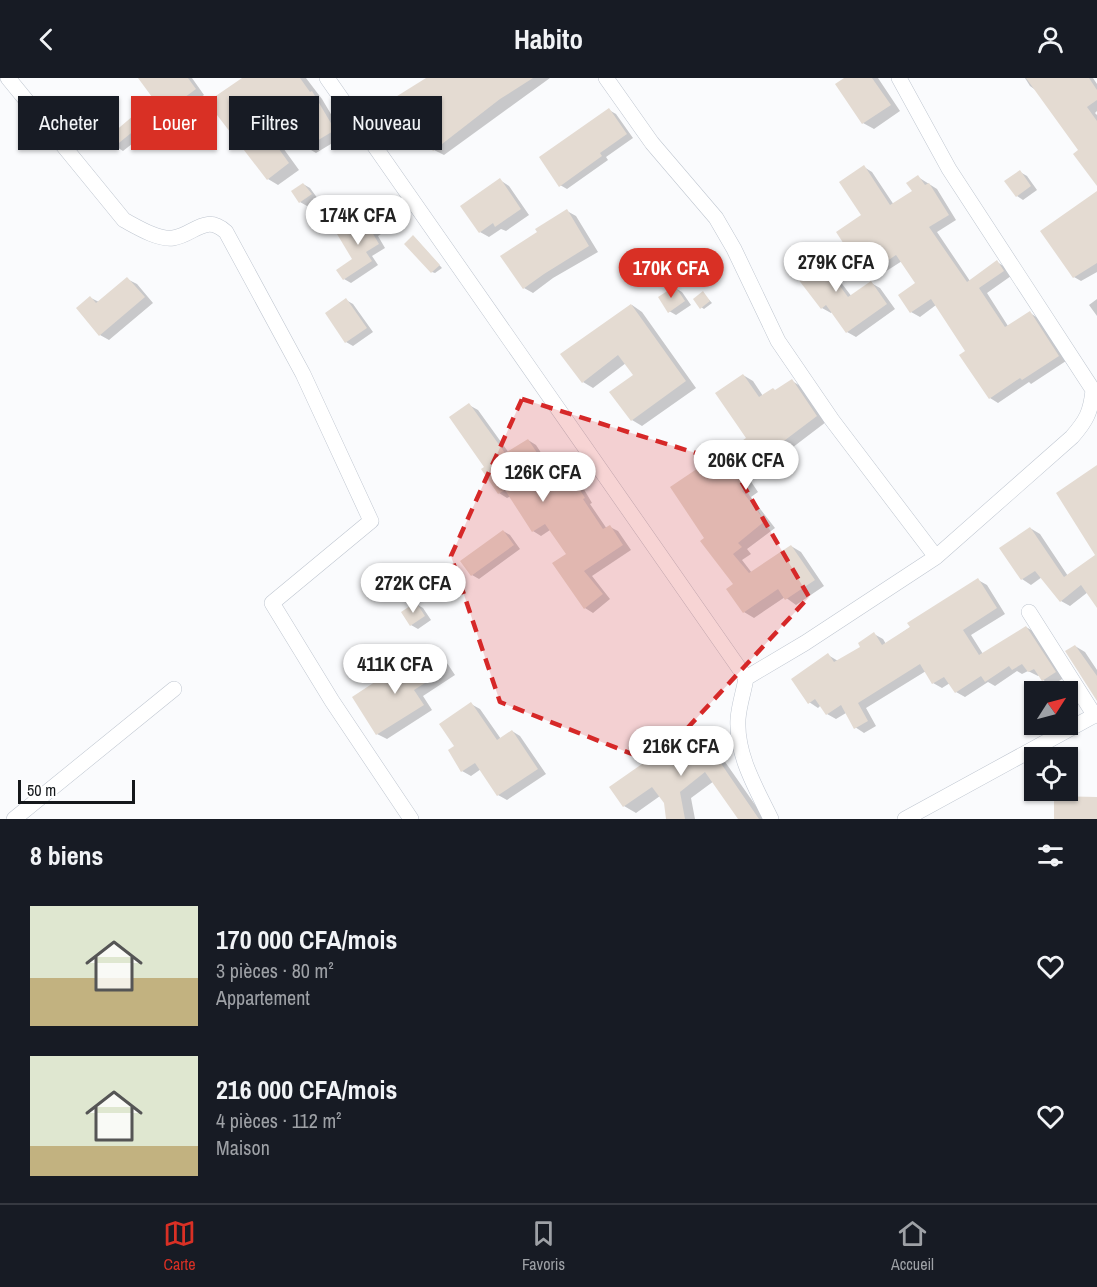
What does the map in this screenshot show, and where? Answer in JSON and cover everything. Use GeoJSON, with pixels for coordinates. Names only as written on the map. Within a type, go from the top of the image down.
{"type":"FeatureCollection","features":[{"type":"Feature","properties":{"kind":"street"},"geometry":{"type":"LineString","coordinates":[[8,78],[124,220],[146,232],[173,238],[208,224],[226,232],[303,374],[371,521],[272,603],[332,701],[411,819]]}},
{"type":"Feature","properties":{"kind":"street"},"geometry":{"type":"LineString","coordinates":[[327,78],[746,678],[738,719],[739,744],[747,769],[771,819]]}},
{"type":"Feature","properties":{"kind":"street"},"geometry":{"type":"LineString","coordinates":[[606,78],[652,143],[716,218],[734,249],[778,341],[832,420],[936,557]]}},
{"type":"Feature","properties":{"kind":"street"},"geometry":{"type":"LineString","coordinates":[[746,678],[805,643],[936,557],[1084,424],[1092,406],[1095,389],[949,169],[899,78]]}},
{"type":"Feature","properties":{"kind":"street"},"geometry":{"type":"LineString","coordinates":[[905,819],[1096,715],[1029,612]]}},
{"type":"Feature","properties":{"kind":"street"},"geometry":{"type":"LineString","coordinates":[[14,819],[174,689]]}},
{"type":"Feature","properties":{"kind":"highlighted area"},"geometry":{"type":"Polygon","coordinates":[[[522,399],[731,464],[809,597],[655,763],[500,702],[451,556],[522,399]]]}},
{"type":"Feature","properties":{"kind":"building"},"geometry":{"type":"Polygon","coordinates":[[[138,78],[188,78],[196,89],[187,96],[151,96],[138,78]]]}},
{"type":"Feature","properties":{"kind":"building"},"geometry":{"type":"Polygon","coordinates":[[[242,78],[300,78],[315,96],[229,96],[229,131],[217,115],[216,96],[242,78]]]}},
{"type":"Feature","properties":{"kind":"building"},"geometry":{"type":"Polygon","coordinates":[[[426,78],[533,78],[500,99],[442,144],[442,96],[397,96],[426,78]]]}},
{"type":"Feature","properties":{"kind":"building"},"geometry":{"type":"Polygon","coordinates":[[[844,78],[872,78],[891,105],[862,124],[835,84],[844,78]]]}},
{"type":"Feature","properties":{"kind":"building"},"geometry":{"type":"Polygon","coordinates":[[[1026,78],[1089,78],[1097,90],[1097,100],[1087,107],[1097,121],[1097,186],[1073,154],[1078,150],[1026,78]]]}},
{"type":"Feature","properties":{"kind":"building"},"geometry":{"type":"Polygon","coordinates":[[[319,103],[331,123],[331,132],[319,140],[319,103]]]}},
{"type":"Feature","properties":{"kind":"building"},"geometry":{"type":"Polygon","coordinates":[[[609,108],[627,134],[600,153],[602,156],[559,187],[539,157],[609,108]]]}},
{"type":"Feature","properties":{"kind":"building"},"geometry":{"type":"Polygon","coordinates":[[[131,118],[131,133],[119,143],[119,128],[131,118]]]}},
{"type":"Feature","properties":{"kind":"building"},"geometry":{"type":"Polygon","coordinates":[[[244,150],[280,150],[289,163],[267,180],[244,150]]]}},
{"type":"Feature","properties":{"kind":"building"},"geometry":{"type":"Polygon","coordinates":[[[864,165],[890,205],[912,191],[906,183],[918,175],[925,185],[929,183],[949,215],[929,227],[967,282],[997,260],[1004,271],[979,288],[1005,327],[1030,311],[1059,356],[989,399],[959,355],[965,351],[931,299],[910,313],[898,295],[915,283],[896,255],[865,276],[836,232],[861,215],[839,182],[864,165]]]}},
{"type":"Feature","properties":{"kind":"building"},"geometry":{"type":"Polygon","coordinates":[[[1020,170],[1031,186],[1016,197],[1004,181],[1020,170]]]}},
{"type":"Feature","properties":{"kind":"building"},"geometry":{"type":"Polygon","coordinates":[[[500,178],[521,209],[495,227],[493,223],[479,233],[460,206],[500,178]]]}},
{"type":"Feature","properties":{"kind":"building"},"geometry":{"type":"Polygon","coordinates":[[[303,183],[312,194],[299,203],[291,191],[303,183]]]}},
{"type":"Feature","properties":{"kind":"building"},"geometry":{"type":"Polygon","coordinates":[[[1097,191],[1097,263],[1073,278],[1040,231],[1097,191]]]}},
{"type":"Feature","properties":{"kind":"building"},"geometry":{"type":"Polygon","coordinates":[[[567,209],[589,246],[523,289],[500,256],[537,232],[535,229],[567,209]]]}},
{"type":"Feature","properties":{"kind":"building"},"geometry":{"type":"Polygon","coordinates":[[[372,217],[378,228],[372,232],[379,244],[366,252],[372,261],[343,280],[336,270],[352,259],[337,234],[364,218],[366,221],[372,217]]]}},
{"type":"Feature","properties":{"kind":"building"},"geometry":{"type":"Polygon","coordinates":[[[413,235],[440,265],[431,273],[404,244],[413,235]]]}},
{"type":"Feature","properties":{"kind":"building"},"geometry":{"type":"Polygon","coordinates":[[[813,249],[848,297],[871,281],[887,304],[846,333],[826,305],[821,309],[788,266],[813,249]]]}},
{"type":"Feature","properties":{"kind":"building"},"geometry":{"type":"Polygon","coordinates":[[[127,277],[145,297],[99,336],[76,308],[90,296],[96,303],[127,277]]]}},
{"type":"Feature","properties":{"kind":"building"},"geometry":{"type":"Polygon","coordinates":[[[675,286],[685,301],[668,313],[658,297],[675,286]]]}},
{"type":"Feature","properties":{"kind":"building"},"geometry":{"type":"Polygon","coordinates":[[[703,291],[710,301],[700,309],[693,299],[703,291]]]}},
{"type":"Feature","properties":{"kind":"building"},"geometry":{"type":"Polygon","coordinates":[[[346,298],[367,328],[345,343],[325,313],[346,298]]]}},
{"type":"Feature","properties":{"kind":"building"},"geometry":{"type":"Polygon","coordinates":[[[631,304],[686,381],[631,421],[609,392],[633,375],[618,355],[582,383],[560,354],[631,304]]]}},
{"type":"Feature","properties":{"kind":"building"},"geometry":{"type":"Polygon","coordinates":[[[743,374],[759,397],[792,379],[817,416],[740,474],[748,486],[742,491],[765,521],[738,543],[742,547],[733,554],[749,573],[791,545],[815,580],[785,600],[778,589],[743,613],[726,589],[733,584],[700,541],[704,538],[670,487],[746,438],[715,393],[743,374]]]}},
{"type":"Feature","properties":{"kind":"building"},"geometry":{"type":"Polygon","coordinates":[[[469,403],[505,453],[528,439],[560,488],[574,480],[585,498],[583,499],[603,529],[610,525],[623,545],[584,571],[603,594],[584,609],[552,563],[566,554],[545,524],[532,532],[505,490],[498,494],[481,469],[484,467],[449,417],[469,403]]]}},
{"type":"Feature","properties":{"kind":"building"},"geometry":{"type":"Polygon","coordinates":[[[1097,465],[1097,608],[1081,585],[1060,602],[1035,571],[1021,580],[999,548],[1030,527],[1064,577],[1095,555],[1056,493],[1097,465]]]}},
{"type":"Feature","properties":{"kind":"building"},"geometry":{"type":"Polygon","coordinates":[[[503,530],[514,545],[471,576],[460,561],[503,530]]]}},
{"type":"Feature","properties":{"kind":"building"},"geometry":{"type":"Polygon","coordinates":[[[978,578],[997,608],[963,630],[979,655],[1026,626],[1056,672],[1042,681],[1034,669],[1028,672],[1022,664],[1012,670],[1009,666],[985,682],[981,676],[955,693],[944,677],[932,684],[920,664],[858,703],[868,721],[854,729],[841,705],[826,715],[815,699],[808,704],[791,679],[828,653],[834,662],[860,647],[858,643],[874,632],[882,645],[910,627],[907,623],[978,578]]]}},
{"type":"Feature","properties":{"kind":"building"},"geometry":{"type":"Polygon","coordinates":[[[416,602],[425,616],[410,626],[401,612],[416,602]]]}},
{"type":"Feature","properties":{"kind":"building"},"geometry":{"type":"Polygon","coordinates":[[[1075,645],[1097,676],[1097,701],[1065,651],[1075,645]]]}},
{"type":"Feature","properties":{"kind":"building"},"geometry":{"type":"Polygon","coordinates":[[[438,656],[447,669],[414,690],[424,705],[376,735],[352,697],[399,666],[405,676],[438,656]]]}},
{"type":"Feature","properties":{"kind":"building"},"geometry":{"type":"Polygon","coordinates":[[[471,702],[497,740],[512,730],[538,769],[497,796],[475,763],[461,772],[448,750],[454,746],[439,724],[471,702]]]}},
{"type":"Feature","properties":{"kind":"building"},"geometry":{"type":"Polygon","coordinates":[[[695,727],[759,819],[738,819],[705,772],[680,792],[685,819],[666,819],[664,803],[652,787],[623,807],[609,787],[695,727]]]}},
{"type":"Feature","properties":{"kind":"building"},"geometry":{"type":"Polygon","coordinates":[[[1078,797],[1097,797],[1097,819],[1054,819],[1054,801],[1078,801],[1078,797]]]}}]}
